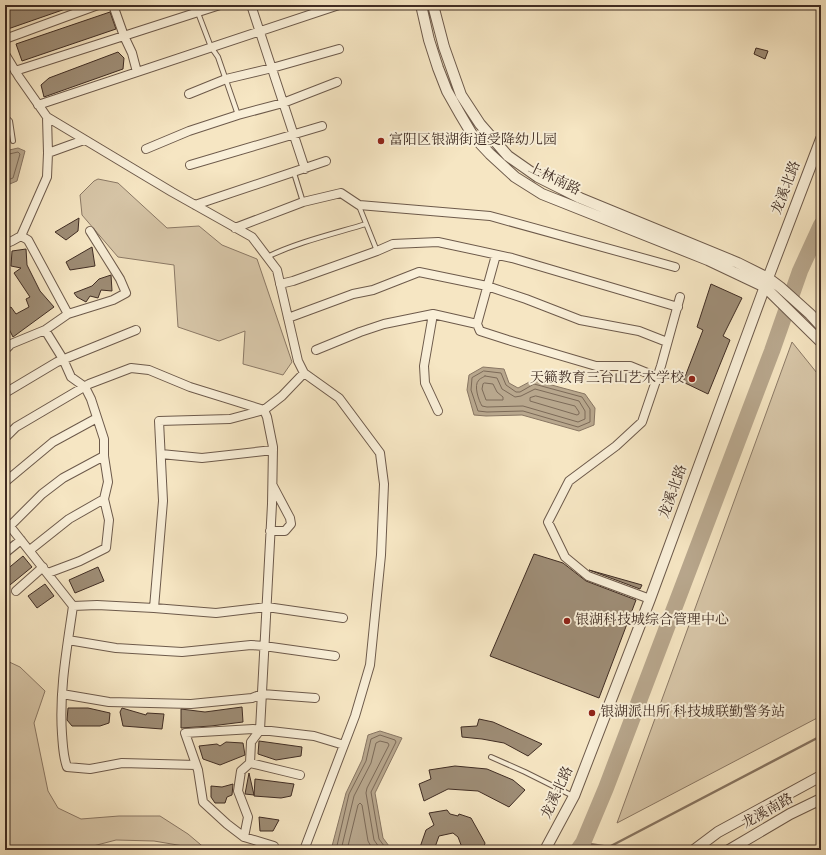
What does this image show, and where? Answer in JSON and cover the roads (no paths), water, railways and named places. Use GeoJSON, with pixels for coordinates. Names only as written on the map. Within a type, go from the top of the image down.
{"type":"FeatureCollection","features":[{"type":"Feature","properties":{"kind":"street"},"geometry":{"type":"LineString","coordinates":[[5,39],[98,5]]}},
{"type":"Feature","properties":{"kind":"street"},"geometry":{"type":"LineString","coordinates":[[113,5],[132,53],[137,72]]}},
{"type":"Feature","properties":{"kind":"street"},"geometry":{"type":"LineString","coordinates":[[15,71],[124,36],[196,9],[220,5]]}},
{"type":"Feature","properties":{"kind":"street"},"geometry":{"type":"LineString","coordinates":[[252,5],[305,169]]}},
{"type":"Feature","properties":{"kind":"street"},"geometry":{"type":"LineString","coordinates":[[38,105],[339,5]]}},
{"type":"Feature","properties":{"kind":"street","name":"上林南路"},"geometry":{"type":"LineString","coordinates":[[421,5],[429,40],[447,91],[473,136],[515,177],[542,194],[766,283]]}},
{"type":"Feature","properties":{"kind":"street","name":"上林南路"},"geometry":{"type":"LineString","coordinates":[[433,5],[444,47],[460,95],[480,124],[508,156],[538,177],[580,198],[738,263],[766,283]]}},
{"type":"Feature","properties":{"kind":"street"},"geometry":{"type":"LineString","coordinates":[[189,94],[226,79],[339,49]]}},
{"type":"Feature","properties":{"kind":"street"},"geometry":{"type":"LineString","coordinates":[[5,54],[46,117],[252,237],[276,270],[298,361],[304,373],[339,398],[380,453],[384,484],[381,555],[370,665],[355,716],[304,850]]}},
{"type":"Feature","properties":{"kind":"street"},"geometry":{"type":"LineString","coordinates":[[146,149],[189,131],[238,115],[284,104],[337,82]]}},
{"type":"Feature","properties":{"kind":"street"},"geometry":{"type":"LineString","coordinates":[[5,244],[21,236],[46,177],[48,153],[46,117]]}},
{"type":"Feature","properties":{"kind":"street"},"geometry":{"type":"LineString","coordinates":[[190,165],[322,126]]}},
{"type":"Feature","properties":{"kind":"street","name":"龙溪北路"},"geometry":{"type":"LineString","coordinates":[[545,850],[574,796],[650,599],[766,283],[818,154],[821,139]]}},
{"type":"Feature","properties":{"kind":"street"},"geometry":{"type":"LineString","coordinates":[[48,153],[84,140]]}},
{"type":"Feature","properties":{"kind":"street"},"geometry":{"type":"LineString","coordinates":[[195,205],[326,161]]}},
{"type":"Feature","properties":{"kind":"street"},"geometry":{"type":"LineString","coordinates":[[235,228],[303,202],[340,193],[359,205],[490,216],[675,267]]}},
{"type":"Feature","properties":{"kind":"street"},"geometry":{"type":"LineString","coordinates":[[5,350],[11,344],[46,330],[68,314],[113,300],[126,293],[120,279],[90,231]]}},
{"type":"Feature","properties":{"kind":"street"},"geometry":{"type":"LineString","coordinates":[[21,236],[28,240],[68,314]]}},
{"type":"Feature","properties":{"kind":"street"},"geometry":{"type":"LineString","coordinates":[[280,284],[293,281],[377,252],[393,244],[438,242],[512,258],[678,307]]}},
{"type":"Feature","properties":{"kind":"street"},"geometry":{"type":"LineString","coordinates":[[496,255],[477,324],[480,331],[596,366],[630,366],[657,377]]}},
{"type":"Feature","properties":{"kind":"street"},"geometry":{"type":"LineString","coordinates":[[288,318],[353,294],[373,290],[419,272],[487,286],[580,320],[640,331],[667,342]]}},
{"type":"Feature","properties":{"kind":"street"},"geometry":{"type":"LineString","coordinates":[[766,283],[780,287],[821,326]]}},
{"type":"Feature","properties":{"kind":"street"},"geometry":{"type":"LineString","coordinates":[[766,283],[776,298],[821,342]]}},
{"type":"Feature","properties":{"kind":"street"},"geometry":{"type":"LineString","coordinates":[[650,599],[588,576],[565,557],[548,522],[569,481],[616,446],[642,422],[657,377],[680,297]]}},
{"type":"Feature","properties":{"kind":"street"},"geometry":{"type":"LineString","coordinates":[[316,350],[384,324],[434,314],[477,324]]}},
{"type":"Feature","properties":{"kind":"street"},"geometry":{"type":"LineString","coordinates":[[434,314],[424,366],[425,383],[438,411]]}},
{"type":"Feature","properties":{"kind":"street"},"geometry":{"type":"LineString","coordinates":[[16,591],[45,570],[80,561],[106,548],[109,520],[104,499],[108,482],[104,456],[104,439],[91,399],[84,387],[71,377],[63,359],[46,330]]}},
{"type":"Feature","properties":{"kind":"street"},"geometry":{"type":"LineString","coordinates":[[5,393],[63,359],[136,330]]}},
{"type":"Feature","properties":{"kind":"street"},"geometry":{"type":"LineString","coordinates":[[5,438],[16,426],[89,384],[131,368],[149,370],[190,387],[264,410],[268,417],[273,450],[267,607],[260,730],[251,742],[250,763],[241,771],[238,791],[248,817],[244,837]]}},
{"type":"Feature","properties":{"kind":"street"},"geometry":{"type":"LineString","coordinates":[[154,608],[163,501],[159,421],[230,419],[264,410],[282,396],[304,373]]}},
{"type":"Feature","properties":{"kind":"street"},"geometry":{"type":"LineString","coordinates":[[5,482],[53,442],[97,418]]}},
{"type":"Feature","properties":{"kind":"street"},"geometry":{"type":"LineString","coordinates":[[161,454],[202,458],[273,450]]}},
{"type":"Feature","properties":{"kind":"street"},"geometry":{"type":"LineString","coordinates":[[104,456],[63,478],[7,523],[73,606],[62,694],[61,717],[64,757],[67,767],[90,769],[122,763],[196,765]]}},
{"type":"Feature","properties":{"kind":"street"},"geometry":{"type":"LineString","coordinates":[[270,531],[285,531],[291,524],[290,518],[272,485]]}},
{"type":"Feature","properties":{"kind":"street"},"geometry":{"type":"LineString","coordinates":[[30,550],[69,519],[104,499]]}},
{"type":"Feature","properties":{"kind":"street"},"geometry":{"type":"LineString","coordinates":[[5,553],[21,540]]}},
{"type":"Feature","properties":{"kind":"street"},"geometry":{"type":"LineString","coordinates":[[73,606],[97,605],[216,613],[267,607],[343,618]]}},
{"type":"Feature","properties":{"kind":"street"},"geometry":{"type":"LineString","coordinates":[[68,640],[116,648],[182,652],[251,645],[335,656]]}},
{"type":"Feature","properties":{"kind":"street"},"geometry":{"type":"LineString","coordinates":[[62,694],[109,702],[191,704],[252,698],[262,694],[315,698]]}},
{"type":"Feature","properties":{"kind":"street"},"geometry":{"type":"LineString","coordinates":[[274,846],[244,837],[203,802],[196,765],[185,733],[246,729],[260,730],[314,736],[344,745]]}},
{"type":"Feature","properties":{"kind":"street"},"geometry":{"type":"LineString","coordinates":[[250,763],[300,775]]}},
{"type":"Feature","properties":{"kind":"street"},"geometry":{"type":"LineString","coordinates":[[694,850],[718,832],[821,776]]}},
{"type":"Feature","properties":{"kind":"street","name":"龙溪南路"},"geometry":{"type":"LineString","coordinates":[[729,850],[790,814],[821,799]]}},
{"type":"Feature","properties":{"kind":"lane"},"geometry":{"type":"LineString","coordinates":[[196,9],[212,47],[218,57],[238,115]]}},
{"type":"Feature","properties":{"kind":"lane"},"geometry":{"type":"LineString","coordinates":[[5,116],[10,121],[13,141]]}},
{"type":"Feature","properties":{"kind":"lane"},"geometry":{"type":"LineString","coordinates":[[294,173],[303,202]]}},
{"type":"Feature","properties":{"kind":"lane"},"geometry":{"type":"LineString","coordinates":[[359,205],[377,252]]}},
{"type":"Feature","properties":{"kind":"lane"},"geometry":{"type":"LineString","coordinates":[[267,257],[279,251],[303,243],[366,224]]}},
{"type":"Feature","properties":{"kind":"lane"},"geometry":{"type":"LineString","coordinates":[[491,757],[574,796]]}},
{"type":"Feature","properties":{"kind":"water"},"geometry":{"type":"Polygon","coordinates":[[[18,148],[25,151],[17,181],[5,186],[5,151],[18,148]]]}},
{"type":"Feature","properties":{"kind":"water"},"geometry":{"type":"Polygon","coordinates":[[[483,367],[504,369],[509,383],[518,388],[533,380],[585,394],[595,408],[594,425],[579,431],[522,415],[474,415],[467,390],[469,375],[483,367]]]}},
{"type":"Feature","properties":{"kind":"water"},"geometry":{"type":"Polygon","coordinates":[[[380,731],[402,738],[375,793],[383,838],[392,850],[331,850],[346,793],[362,760],[368,735],[380,731]]]}},
{"type":"Feature","properties":{"kind":"waterway"},"geometry":{"type":"LineString","coordinates":[[578,850],[583,843],[606,788],[772,351],[800,271],[821,225]]}},
{"type":"Feature","properties":{"kind":"waterway"},"geometry":{"type":"LineString","coordinates":[[583,843],[609,847],[821,736]]}},
{"type":"Feature","properties":{"kind":"place","name":"富阳区银湖街道受降幼儿园"},"geometry":{"type":"Point","coordinates":[381,141]}},
{"type":"Feature","properties":{"kind":"place","name":"天籁教育三台山艺术学校"},"geometry":{"type":"Point","coordinates":[692,379]}},
{"type":"Feature","properties":{"kind":"place","name":"银湖科技城综合管理中心"},"geometry":{"type":"Point","coordinates":[567,621]}},
{"type":"Feature","properties":{"kind":"place","name":"银湖派出所 科技城联勤警务站"},"geometry":{"type":"Point","coordinates":[592,713]}}]}
